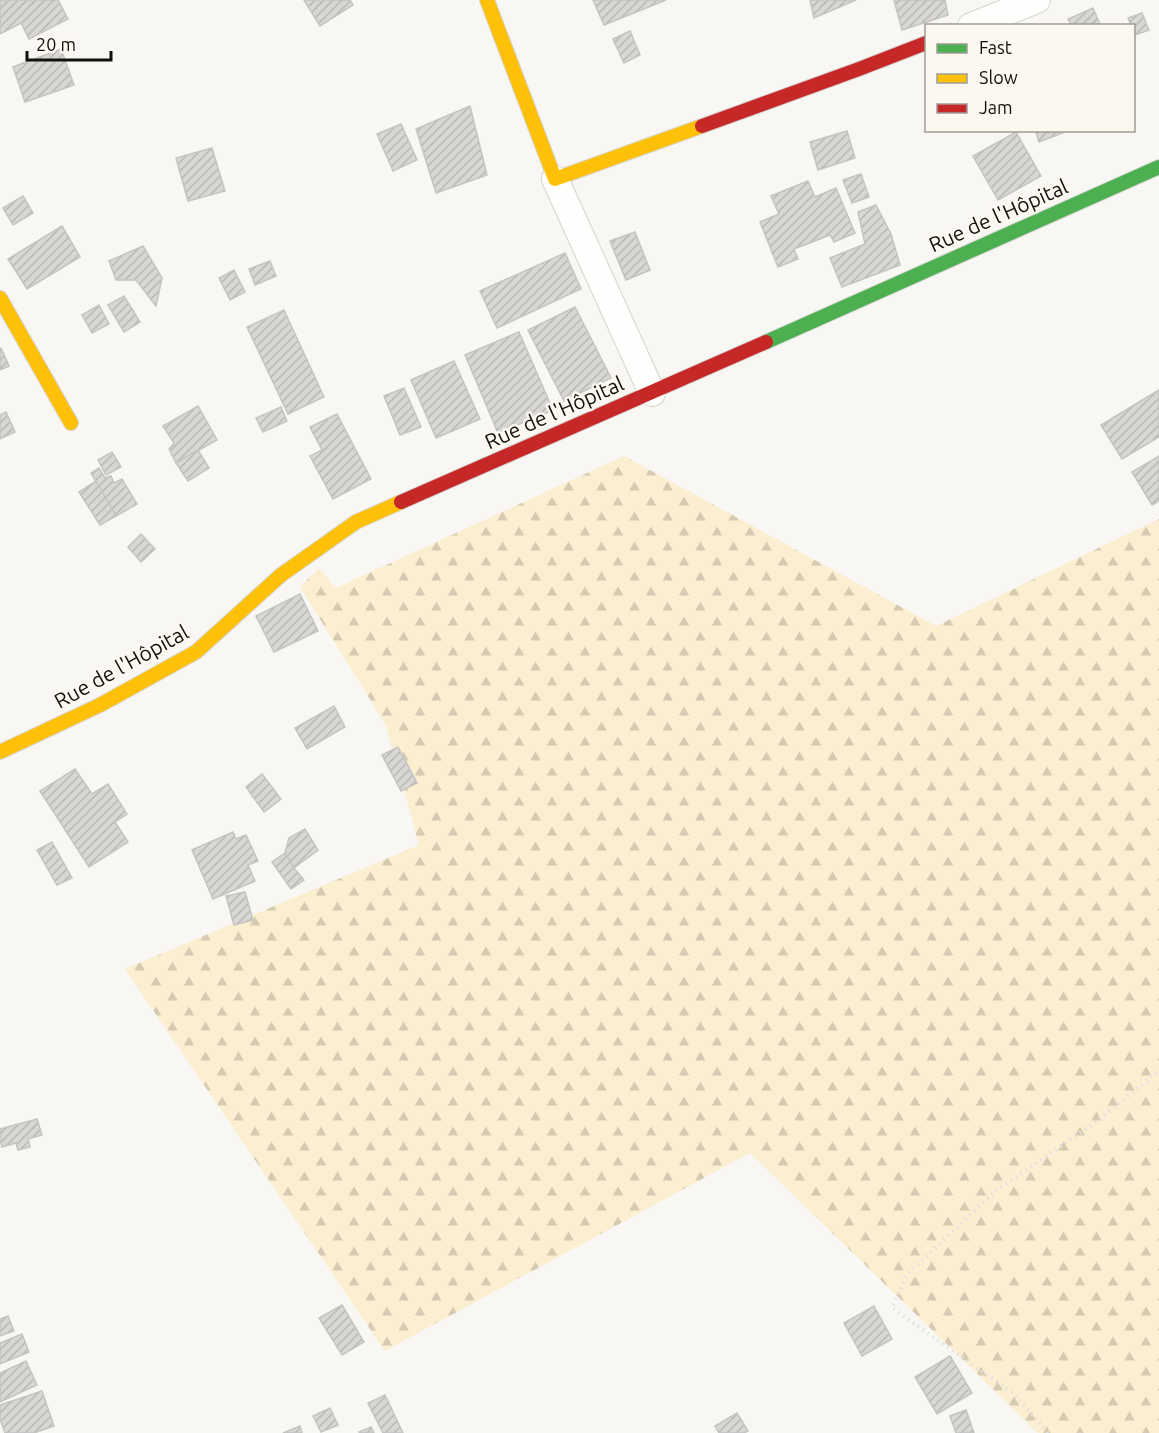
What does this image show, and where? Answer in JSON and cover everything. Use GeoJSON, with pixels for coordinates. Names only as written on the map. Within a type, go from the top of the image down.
{"type":"FeatureCollection","features":[{"type":"Feature","properties":{"kind":"street"},"geometry":{"type":"LineString","coordinates":[[487,0],[555,178],[652,393]]}},
{"type":"Feature","properties":{"kind":"street"},"geometry":{"type":"LineString","coordinates":[[976,24],[1036,0]]}},
{"type":"Feature","properties":{"kind":"street"},"geometry":{"type":"LineString","coordinates":[[555,178],[925,44]]}},
{"type":"Feature","properties":{"kind":"street","name":"Rue de l'Hôpital"},"geometry":{"type":"LineString","coordinates":[[0,752],[100,705],[196,652],[281,575],[356,522],[1159,167]]}},
{"type":"Feature","properties":{"kind":"street"},"geometry":{"type":"LineString","coordinates":[[0,298],[71,423]]}},
{"type":"Feature","properties":{"kind":"path"},"geometry":{"type":"LineString","coordinates":[[1048,1433],[1014,1394],[892,1308],[906,1274],[997,1190],[1093,1124],[1159,1071]]}},
{"type":"Feature","properties":{"kind":"green space"},"geometry":{"type":"Polygon","coordinates":[[[624,456],[936,626],[1159,519],[1159,1433],[1038,1433],[750,1153],[385,1351],[125,969],[419,845],[386,725],[300,587],[319,568],[336,588],[624,456]]]}},
{"type":"Feature","properties":{"kind":"building"},"geometry":{"type":"Polygon","coordinates":[[[0,0],[58,0],[68,19],[29,39],[21,23],[0,34],[0,0]]]}},
{"type":"Feature","properties":{"kind":"building"},"geometry":{"type":"Polygon","coordinates":[[[304,0],[350,0],[353,5],[320,26],[304,0]]]}},
{"type":"Feature","properties":{"kind":"building"},"geometry":{"type":"Polygon","coordinates":[[[593,0],[666,0],[604,25],[593,0]]]}},
{"type":"Feature","properties":{"kind":"building"},"geometry":{"type":"Polygon","coordinates":[[[810,0],[856,0],[814,18],[810,0]]]}},
{"type":"Feature","properties":{"kind":"building"},"geometry":{"type":"Polygon","coordinates":[[[894,0],[945,0],[948,15],[902,30],[894,0]]]}},
{"type":"Feature","properties":{"kind":"building"},"geometry":{"type":"Polygon","coordinates":[[[1093,8],[1100,24],[1071,24],[1068,19],[1093,8]]]}},
{"type":"Feature","properties":{"kind":"building"},"geometry":{"type":"Polygon","coordinates":[[[1142,13],[1149,30],[1135,35],[1135,24],[1130,24],[1128,18],[1142,13]]]}},
{"type":"Feature","properties":{"kind":"building"},"geometry":{"type":"Polygon","coordinates":[[[630,31],[640,55],[624,63],[613,39],[630,31]]]}},
{"type":"Feature","properties":{"kind":"building"},"geometry":{"type":"Polygon","coordinates":[[[61,49],[74,85],[25,102],[13,67],[61,49]]]}},
{"type":"Feature","properties":{"kind":"building"},"geometry":{"type":"Polygon","coordinates":[[[470,106],[487,175],[436,193],[416,129],[470,106]]]}},
{"type":"Feature","properties":{"kind":"building"},"geometry":{"type":"Polygon","coordinates":[[[401,124],[417,160],[393,171],[377,134],[401,124]]]}},
{"type":"Feature","properties":{"kind":"building"},"geometry":{"type":"Polygon","coordinates":[[[847,131],[855,158],[818,170],[810,142],[847,131]]]}},
{"type":"Feature","properties":{"kind":"building"},"geometry":{"type":"Polygon","coordinates":[[[1016,132],[1041,176],[998,200],[973,156],[1016,132]]]}},
{"type":"Feature","properties":{"kind":"building"},"geometry":{"type":"Polygon","coordinates":[[[1036,132],[1065,132],[1039,142],[1036,132]]]}},
{"type":"Feature","properties":{"kind":"building"},"geometry":{"type":"Polygon","coordinates":[[[212,148],[225,191],[188,201],[176,158],[212,148]]]}},
{"type":"Feature","properties":{"kind":"building"},"geometry":{"type":"Polygon","coordinates":[[[861,174],[869,197],[852,203],[843,180],[861,174]]]}},
{"type":"Feature","properties":{"kind":"building"},"geometry":{"type":"Polygon","coordinates":[[[808,181],[815,197],[836,188],[855,233],[834,242],[830,235],[794,249],[798,259],[778,267],[760,222],[779,214],[771,196],[808,181]]]}},
{"type":"Feature","properties":{"kind":"building"},"geometry":{"type":"Polygon","coordinates":[[[23,196],[33,213],[13,225],[3,208],[23,196]]]}},
{"type":"Feature","properties":{"kind":"building"},"geometry":{"type":"Polygon","coordinates":[[[876,205],[891,234],[900,265],[842,287],[830,258],[865,244],[858,212],[876,205]]]}},
{"type":"Feature","properties":{"kind":"building"},"geometry":{"type":"Polygon","coordinates":[[[62,226],[80,257],[27,289],[8,259],[62,226]]]}},
{"type":"Feature","properties":{"kind":"building"},"geometry":{"type":"Polygon","coordinates":[[[635,232],[650,270],[626,280],[610,241],[635,232]]]}},
{"type":"Feature","properties":{"kind":"building"},"geometry":{"type":"Polygon","coordinates":[[[143,246],[162,278],[156,306],[136,280],[116,280],[109,261],[143,246]]]}},
{"type":"Feature","properties":{"kind":"building"},"geometry":{"type":"Polygon","coordinates":[[[565,253],[581,289],[497,328],[480,291],[565,253]]]}},
{"type":"Feature","properties":{"kind":"building"},"geometry":{"type":"Polygon","coordinates":[[[270,261],[276,276],[255,285],[249,269],[270,261]]]}},
{"type":"Feature","properties":{"kind":"building"},"geometry":{"type":"Polygon","coordinates":[[[234,270],[245,292],[230,300],[219,278],[234,270]]]}},
{"type":"Feature","properties":{"kind":"building"},"geometry":{"type":"Polygon","coordinates":[[[124,296],[140,322],[124,332],[108,305],[124,296]]]}},
{"type":"Feature","properties":{"kind":"building"},"geometry":{"type":"Polygon","coordinates":[[[99,305],[109,324],[92,333],[82,315],[99,305]]]}},
{"type":"Feature","properties":{"kind":"building"},"geometry":{"type":"Polygon","coordinates":[[[575,307],[611,378],[564,401],[528,330],[575,307]]]}},
{"type":"Feature","properties":{"kind":"building"},"geometry":{"type":"Polygon","coordinates":[[[284,310],[324,397],[288,414],[247,327],[284,310]]]}},
{"type":"Feature","properties":{"kind":"building"},"geometry":{"type":"Polygon","coordinates":[[[519,332],[553,410],[498,433],[465,355],[519,332]]]}},
{"type":"Feature","properties":{"kind":"building"},"geometry":{"type":"Polygon","coordinates":[[[0,349],[9,366],[0,370],[0,349]]]}},
{"type":"Feature","properties":{"kind":"building"},"geometry":{"type":"Polygon","coordinates":[[[454,361],[480,419],[436,438],[411,380],[454,361]]]}},
{"type":"Feature","properties":{"kind":"building"},"geometry":{"type":"Polygon","coordinates":[[[404,388],[421,427],[400,435],[384,396],[404,388]]]}},
{"type":"Feature","properties":{"kind":"building"},"geometry":{"type":"Polygon","coordinates":[[[1159,390],[1159,437],[1122,459],[1101,425],[1159,390]]]}},
{"type":"Feature","properties":{"kind":"building"},"geometry":{"type":"Polygon","coordinates":[[[198,406],[217,440],[176,463],[169,449],[174,443],[163,426],[198,406]]]}},
{"type":"Feature","properties":{"kind":"building"},"geometry":{"type":"Polygon","coordinates":[[[281,407],[287,421],[263,432],[256,418],[281,407]]]}},
{"type":"Feature","properties":{"kind":"building"},"geometry":{"type":"Polygon","coordinates":[[[6,412],[15,432],[0,439],[0,415],[6,412]]]}},
{"type":"Feature","properties":{"kind":"building"},"geometry":{"type":"Polygon","coordinates":[[[337,414],[371,479],[333,499],[310,456],[322,450],[310,427],[337,414]]]}},
{"type":"Feature","properties":{"kind":"building"},"geometry":{"type":"Polygon","coordinates":[[[198,450],[209,468],[188,481],[176,463],[198,450]]]}},
{"type":"Feature","properties":{"kind":"building"},"geometry":{"type":"Polygon","coordinates":[[[112,452],[121,467],[106,475],[98,460],[112,452]]]}},
{"type":"Feature","properties":{"kind":"building"},"geometry":{"type":"Polygon","coordinates":[[[1159,456],[1159,501],[1152,505],[1132,472],[1159,456]]]}},
{"type":"Feature","properties":{"kind":"building"},"geometry":{"type":"Polygon","coordinates":[[[99,468],[105,478],[111,476],[114,483],[122,479],[137,504],[116,516],[91,473],[99,468]]]}},
{"type":"Feature","properties":{"kind":"building"},"geometry":{"type":"Polygon","coordinates":[[[96,481],[116,516],[100,525],[79,492],[96,481]]]}},
{"type":"Feature","properties":{"kind":"building"},"geometry":{"type":"Polygon","coordinates":[[[141,534],[155,549],[141,562],[128,547],[141,534]]]}},
{"type":"Feature","properties":{"kind":"building"},"geometry":{"type":"Polygon","coordinates":[[[300,594],[318,631],[274,652],[256,616],[300,594]]]}},
{"type":"Feature","properties":{"kind":"building"},"geometry":{"type":"Polygon","coordinates":[[[334,706],[345,727],[307,749],[295,728],[334,706]]]}},
{"type":"Feature","properties":{"kind":"building"},"geometry":{"type":"Polygon","coordinates":[[[398,747],[417,783],[401,791],[382,755],[398,747]]]}},
{"type":"Feature","properties":{"kind":"building"},"geometry":{"type":"Polygon","coordinates":[[[75,769],[92,794],[108,784],[127,814],[115,822],[128,842],[89,867],[40,791],[75,769]]]}},
{"type":"Feature","properties":{"kind":"building"},"geometry":{"type":"Polygon","coordinates":[[[262,774],[281,799],[264,812],[246,787],[262,774]]]}},
{"type":"Feature","properties":{"kind":"building"},"geometry":{"type":"Polygon","coordinates":[[[305,829],[318,850],[294,868],[285,853],[289,838],[305,829]]]}},
{"type":"Feature","properties":{"kind":"building"},"geometry":{"type":"Polygon","coordinates":[[[233,832],[236,839],[246,835],[258,861],[248,865],[255,881],[213,899],[192,850],[233,832]]]}},
{"type":"Feature","properties":{"kind":"building"},"geometry":{"type":"Polygon","coordinates":[[[52,842],[72,878],[57,885],[37,850],[52,842]]]}},
{"type":"Feature","properties":{"kind":"building"},"geometry":{"type":"Polygon","coordinates":[[[285,853],[304,880],[291,889],[272,862],[285,853]]]}},
{"type":"Feature","properties":{"kind":"building"},"geometry":{"type":"Polygon","coordinates":[[[245,892],[253,920],[234,925],[226,896],[245,892]]]}},
{"type":"Feature","properties":{"kind":"building"},"geometry":{"type":"Polygon","coordinates":[[[37,1119],[42,1135],[28,1139],[30,1147],[18,1150],[16,1143],[2,1147],[0,1129],[37,1119]]]}},
{"type":"Feature","properties":{"kind":"building"},"geometry":{"type":"Polygon","coordinates":[[[342,1305],[364,1342],[342,1355],[319,1318],[342,1305]]]}},
{"type":"Feature","properties":{"kind":"building"},"geometry":{"type":"Polygon","coordinates":[[[874,1306],[892,1339],[862,1356],[844,1323],[874,1306]]]}},
{"type":"Feature","properties":{"kind":"building"},"geometry":{"type":"Polygon","coordinates":[[[8,1316],[14,1331],[0,1336],[0,1319],[8,1316]]]}},
{"type":"Feature","properties":{"kind":"building"},"geometry":{"type":"Polygon","coordinates":[[[22,1334],[29,1352],[0,1364],[0,1343],[22,1334]]]}},
{"type":"Feature","properties":{"kind":"building"},"geometry":{"type":"Polygon","coordinates":[[[950,1356],[972,1393],[937,1414],[915,1377],[950,1356]]]}},
{"type":"Feature","properties":{"kind":"building"},"geometry":{"type":"Polygon","coordinates":[[[26,1361],[37,1385],[0,1402],[0,1373],[26,1361]]]}},
{"type":"Feature","properties":{"kind":"building"},"geometry":{"type":"Polygon","coordinates":[[[42,1391],[54,1426],[34,1433],[5,1433],[0,1419],[0,1405],[42,1391]]]}},
{"type":"Feature","properties":{"kind":"building"},"geometry":{"type":"Polygon","coordinates":[[[385,1395],[403,1433],[383,1433],[368,1403],[385,1395]]]}},
{"type":"Feature","properties":{"kind":"building"},"geometry":{"type":"Polygon","coordinates":[[[330,1408],[338,1425],[321,1432],[313,1416],[330,1408]]]}},
{"type":"Feature","properties":{"kind":"building"},"geometry":{"type":"Polygon","coordinates":[[[966,1410],[974,1433],[956,1433],[950,1416],[966,1410]]]}},
{"type":"Feature","properties":{"kind":"building"},"geometry":{"type":"Polygon","coordinates":[[[737,1413],[748,1431],[719,1433],[715,1426],[737,1413]]]}},
{"type":"Feature","properties":{"kind":"building"},"geometry":{"type":"Polygon","coordinates":[[[300,1426],[302,1433],[283,1433],[300,1426]]]}},
{"type":"Feature","properties":{"kind":"building"},"geometry":{"type":"Polygon","coordinates":[[[371,1427],[374,1433],[359,1432],[371,1427]]]}},
{"type":"Feature","properties":{"kind":"traffic: fast"},"geometry":{"type":"LineString","coordinates":[[766,342],[1159,167]]}},
{"type":"Feature","properties":{"kind":"traffic: slow"},"geometry":{"type":"LineString","coordinates":[[487,0],[555,179],[702,126]]}},
{"type":"Feature","properties":{"kind":"traffic: slow"},"geometry":{"type":"LineString","coordinates":[[0,298],[71,423]]}},
{"type":"Feature","properties":{"kind":"traffic: slow"},"geometry":{"type":"LineString","coordinates":[[0,752],[100,705],[196,652],[281,575],[356,522],[401,502]]}},
{"type":"Feature","properties":{"kind":"traffic: jam"},"geometry":{"type":"LineString","coordinates":[[702,126],[925,43]]}},
{"type":"Feature","properties":{"kind":"traffic: jam"},"geometry":{"type":"LineString","coordinates":[[401,502],[766,342]]}}]}
